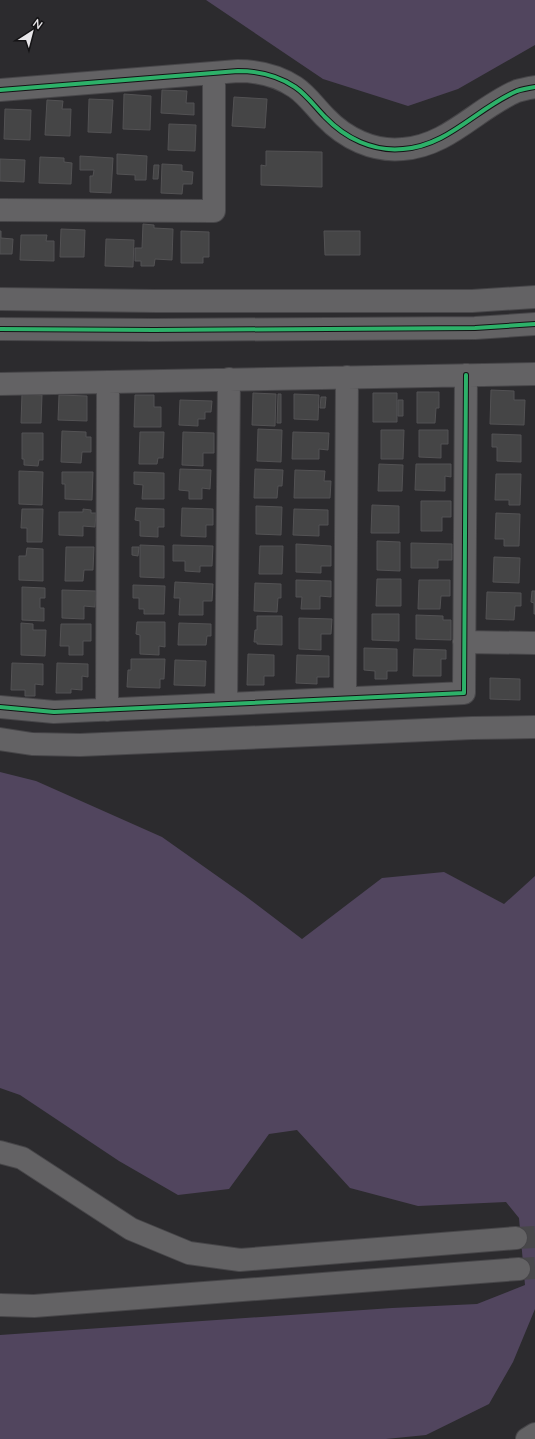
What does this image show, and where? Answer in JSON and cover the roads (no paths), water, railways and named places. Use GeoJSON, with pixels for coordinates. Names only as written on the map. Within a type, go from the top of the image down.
{"type":"FeatureCollection","features":[{"type":"Feature","properties":{"kind":"street"},"geometry":{"type":"LineString","coordinates":[[0,90],[238,71],[258,72],[278,77],[295,87],[337,129],[351,138],[367,145],[384,149],[402,150],[436,142],[500,100],[519,90],[535,87]]}},
{"type":"Feature","properties":{"kind":"street"},"geometry":{"type":"LineString","coordinates":[[0,210],[214,211],[214,73]]}},
{"type":"Feature","properties":{"kind":"street"},"geometry":{"type":"LineString","coordinates":[[0,299],[155,301],[472,301],[535,297]]}},
{"type":"Feature","properties":{"kind":"street"},"geometry":{"type":"LineString","coordinates":[[0,330],[475,328],[535,324]]}},
{"type":"Feature","properties":{"kind":"street"},"geometry":{"type":"LineString","coordinates":[[0,384],[535,374]]}},
{"type":"Feature","properties":{"kind":"street"},"geometry":{"type":"LineString","coordinates":[[0,707],[54,712],[464,693],[466,375]]}},
{"type":"Feature","properties":{"kind":"street"},"geometry":{"type":"LineString","coordinates":[[345,698],[347,377]]}},
{"type":"Feature","properties":{"kind":"street"},"geometry":{"type":"LineString","coordinates":[[226,704],[229,379]]}},
{"type":"Feature","properties":{"kind":"street"},"geometry":{"type":"LineString","coordinates":[[107,710],[108,382]]}},
{"type":"Feature","properties":{"kind":"street"},"geometry":{"type":"LineString","coordinates":[[464,642],[535,643]]}},
{"type":"Feature","properties":{"kind":"street"},"geometry":{"type":"LineString","coordinates":[[0,739],[32,744],[80,745],[535,727]]}},
{"type":"Feature","properties":{"kind":"street"},"geometry":{"type":"LineString","coordinates":[[0,1152],[22,1158],[131,1229],[189,1253],[240,1260],[516,1238]]}},
{"type":"Feature","properties":{"kind":"street"},"geometry":{"type":"LineString","coordinates":[[0,1306],[34,1306],[519,1269]]}},
{"type":"Feature","properties":{"kind":"street"},"geometry":{"type":"LineString","coordinates":[[527,1439],[535,1434]]}},
{"type":"Feature","properties":{"kind":"tunnel"},"geometry":{"type":"LineString","coordinates":[[516,1238],[535,1237]]}},
{"type":"Feature","properties":{"kind":"tunnel"},"geometry":{"type":"LineString","coordinates":[[519,1269],[535,1268]]}}]}
